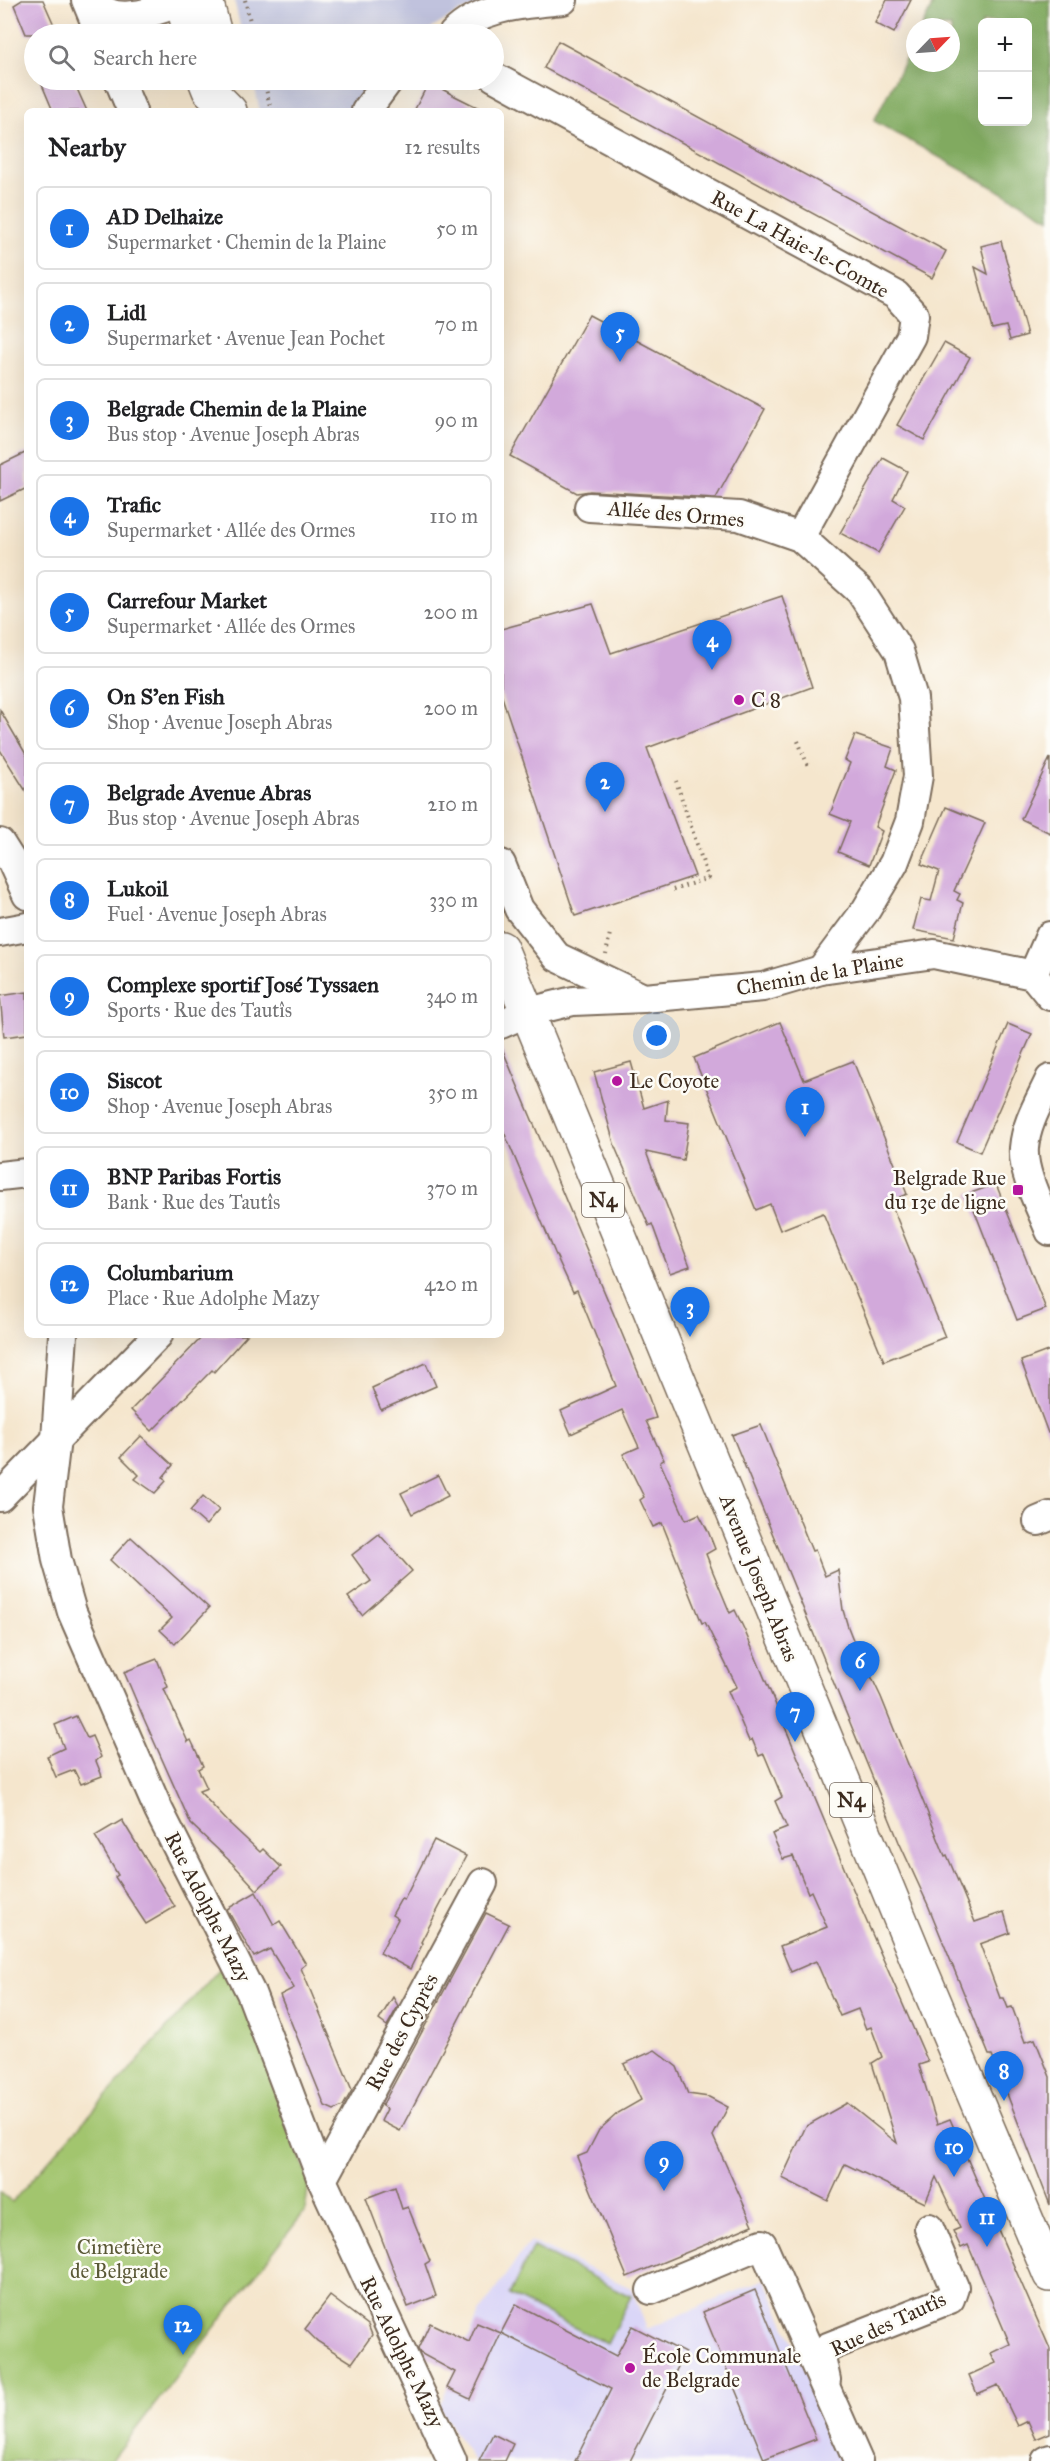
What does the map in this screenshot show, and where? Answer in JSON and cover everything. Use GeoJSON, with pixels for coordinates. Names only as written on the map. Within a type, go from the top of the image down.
{"type":"FeatureCollection","features":[{"type":"Feature","properties":{"kind":"main road"},"geometry":{"type":"LineString","coordinates":[[192,24],[196,0]]}},
{"type":"Feature","properties":{"kind":"main road"},"geometry":{"type":"LineString","coordinates":[[196,0],[209,24]]}},
{"type":"Feature","properties":{"kind":"main road"},"geometry":{"type":"LineString","coordinates":[[209,90],[228,108]]}},
{"type":"Feature","properties":{"kind":"main road"},"geometry":{"type":"LineString","coordinates":[[228,90],[231,108]]}},
{"type":"Feature","properties":{"kind":"main road","name":"N4"},"geometry":{"type":"LineString","coordinates":[[504,964],[514,1018]]}},
{"type":"Feature","properties":{"kind":"main road","name":"Avenue Joseph Abras"},"geometry":{"type":"LineString","coordinates":[[514,1018],[1050,2275]]}},
{"type":"Feature","properties":{"kind":"street"},"geometry":{"type":"LineString","coordinates":[[86,0],[96,24]]}},
{"type":"Feature","properties":{"kind":"street"},"geometry":{"type":"LineString","coordinates":[[91,0],[108,13],[135,15],[196,0]]}},
{"type":"Feature","properties":{"kind":"street"},"geometry":{"type":"LineString","coordinates":[[465,24],[492,10],[563,0]]}},
{"type":"Feature","properties":{"kind":"street","name":"Rue La Haie-le-Comte"},"geometry":{"type":"LineString","coordinates":[[504,82],[896,295],[914,315],[910,336],[800,537]]}},
{"type":"Feature","properties":{"kind":"street"},"geometry":{"type":"LineString","coordinates":[[123,90],[131,108]]}},
{"type":"Feature","properties":{"kind":"street"},"geometry":{"type":"LineString","coordinates":[[368,108],[382,90]]}},
{"type":"Feature","properties":{"kind":"street","name":"Allée des Ormes"},"geometry":{"type":"LineString","coordinates":[[589,507],[739,516],[800,537],[860,591],[899,651],[913,698],[918,776],[910,821],[894,862],[866,910],[821,970]]}},
{"type":"Feature","properties":{"kind":"street"},"geometry":{"type":"LineString","coordinates":[[0,843],[24,888]]}},
{"type":"Feature","properties":{"kind":"street"},"geometry":{"type":"LineString","coordinates":[[504,872],[519,909],[557,957],[644,998]]}},
{"type":"Feature","properties":{"kind":"street"},"geometry":{"type":"LineString","coordinates":[[0,932],[24,928]]}},
{"type":"Feature","properties":{"kind":"street","name":"Chemin de la Plaine"},"geometry":{"type":"LineString","coordinates":[[514,1018],[573,1001],[644,998],[763,987],[821,970],[934,954],[1043,984],[1050,936]]}},
{"type":"Feature","properties":{"kind":"street"},"geometry":{"type":"LineString","coordinates":[[1050,1078],[1028,1127],[1023,1150],[1031,1184],[1050,1231]]}},
{"type":"Feature","properties":{"kind":"street"},"geometry":{"type":"LineString","coordinates":[[0,1176],[24,1173]]}},
{"type":"Feature","properties":{"kind":"street","name":"Rue Adolphe Mazy"},"geometry":{"type":"LineString","coordinates":[[63,1338],[56,1439],[48,1506],[57,1560],[72,1612],[159,1811],[251,1993],[322,2180],[452,2461]]}},
{"type":"Feature","properties":{"kind":"street"},"geometry":{"type":"LineString","coordinates":[[0,1497],[155,1338]]}},
{"type":"Feature","properties":{"kind":"street","name":"Rue des Cyprès"},"geometry":{"type":"LineString","coordinates":[[322,2180],[483,1883]]}},
{"type":"Feature","properties":{"kind":"street","name":"Rue des Tautîs"},"geometry":{"type":"LineString","coordinates":[[827,2388],[821,2357],[828,2347],[950,2299],[954,2287],[929,2228]]}},
{"type":"Feature","properties":{"kind":"street","name":"Rue des Tautîs"},"geometry":{"type":"LineString","coordinates":[[651,2290],[762,2244],[858,2461]]}},
{"type":"Feature","properties":{"kind":"path"},"geometry":{"type":"LineString","coordinates":[[244,0],[250,24]]}},
{"type":"Feature","properties":{"kind":"path"},"geometry":{"type":"LineString","coordinates":[[266,90],[270,108]]}},
{"type":"Feature","properties":{"kind":"path"},"geometry":{"type":"LineString","coordinates":[[798,741],[808,766]]}},
{"type":"Feature","properties":{"kind":"path"},"geometry":{"type":"LineString","coordinates":[[673,890],[708,878],[676,781]]}},
{"type":"Feature","properties":{"kind":"shaded area"},"geometry":{"type":"Polygon","coordinates":[[[234,0],[498,0],[459,12],[439,24],[240,24],[234,0]]]}},
{"type":"Feature","properties":{"kind":"shaded area"},"geometry":{"type":"Polygon","coordinates":[[[255,90],[369,90],[357,108],[259,108],[255,90]]]}},
{"type":"Feature","properties":{"kind":"shaded area","name":"École Communale de Belgrade"},"geometry":{"type":"Polygon","coordinates":[[[530,2241],[631,2288],[647,2329],[765,2279],[846,2461],[473,2461],[439,2407],[480,2311],[530,2241]]]}},
{"type":"Feature","properties":{"kind":"green space"},"geometry":{"type":"Polygon","coordinates":[[[935,0],[1050,0],[1050,219],[874,121],[906,58],[906,72],[960,72],[960,18],[926,18],[935,0]]]}},
{"type":"Feature","properties":{"kind":"green space","name":"Cimetière de Belgrade"},"geometry":{"type":"Polygon","coordinates":[[[222,1966],[236,1981],[309,2181],[305,2211],[111,2461],[0,2461],[0,2192],[12,2202],[222,1966]]]}},
{"type":"Feature","properties":{"kind":"green space"},"geometry":{"type":"Polygon","coordinates":[[[533,2247],[631,2296],[607,2344],[509,2295],[533,2247]]]}},
{"type":"Feature","properties":{"kind":"building"},"geometry":{"type":"Polygon","coordinates":[[[22,0],[43,0],[54,24],[24,24],[24,29],[14,5],[22,0]]]}},
{"type":"Feature","properties":{"kind":"building"},"geometry":{"type":"Polygon","coordinates":[[[887,0],[911,0],[894,33],[875,23],[887,0]]]}},
{"type":"Feature","properties":{"kind":"building"},"geometry":{"type":"Polygon","coordinates":[[[558,41],[946,251],[932,278],[544,68],[558,41]]]}},
{"type":"Feature","properties":{"kind":"building"},"geometry":{"type":"Polygon","coordinates":[[[44,90],[78,90],[86,108],[52,108],[44,90]]]}},
{"type":"Feature","properties":{"kind":"building"},"geometry":{"type":"Polygon","coordinates":[[[425,90],[444,90],[479,108],[416,108],[425,90]]]}},
{"type":"Feature","properties":{"kind":"building"},"geometry":{"type":"Polygon","coordinates":[[[1001,241],[1027,335],[1010,340],[1006,326],[992,329],[975,267],[988,274],[981,246],[1001,241]]]}},
{"type":"Feature","properties":{"kind":"building"},"geometry":{"type":"Polygon","coordinates":[[[589,315],[765,409],[716,498],[590,491],[577,493],[510,456],[589,315]]]}},
{"type":"Feature","properties":{"kind":"building"},"geometry":{"type":"Polygon","coordinates":[[[944,343],[970,357],[924,440],[897,425],[944,343]]]}},
{"type":"Feature","properties":{"kind":"building"},"geometry":{"type":"Polygon","coordinates":[[[24,453],[24,489],[0,501],[0,465],[24,453]]]}},
{"type":"Feature","properties":{"kind":"building"},"geometry":{"type":"Polygon","coordinates":[[[883,458],[907,471],[893,499],[905,506],[878,553],[840,533],[883,458]]]}},
{"type":"Feature","properties":{"kind":"building"},"geometry":{"type":"Polygon","coordinates":[[[782,596],[812,687],[647,748],[695,876],[575,916],[504,703],[504,628],[593,604],[611,653],[782,596]]]}},
{"type":"Feature","properties":{"kind":"building"},"geometry":{"type":"Polygon","coordinates":[[[0,710],[24,751],[24,788],[0,750],[0,710]]]}},
{"type":"Feature","properties":{"kind":"building"},"geometry":{"type":"Polygon","coordinates":[[[855,735],[893,748],[887,766],[896,770],[875,827],[882,831],[869,865],[838,852],[850,822],[830,814],[850,763],[845,760],[855,735]]]}},
{"type":"Feature","properties":{"kind":"building"},"geometry":{"type":"Polygon","coordinates":[[[1050,758],[1050,833],[1021,819],[1050,758]]]}},
{"type":"Feature","properties":{"kind":"building"},"geometry":{"type":"Polygon","coordinates":[[[946,807],[985,823],[954,891],[960,894],[957,900],[963,903],[954,938],[913,930],[921,899],[931,901],[939,871],[921,864],[946,807]]]}},
{"type":"Feature","properties":{"kind":"building"},"geometry":{"type":"Polygon","coordinates":[[[24,992],[24,1034],[4,1037],[0,996],[24,992]]]}},
{"type":"Feature","properties":{"kind":"building"},"geometry":{"type":"Polygon","coordinates":[[[780,1022],[804,1080],[853,1061],[907,1194],[890,1201],[945,1337],[884,1361],[823,1213],[780,1230],[770,1204],[756,1210],[694,1058],[780,1022]]]}},
{"type":"Feature","properties":{"kind":"building"},"geometry":{"type":"Polygon","coordinates":[[[1008,1024],[1032,1034],[980,1152],[957,1142],[1008,1024]]]}},
{"type":"Feature","properties":{"kind":"building"},"geometry":{"type":"Polygon","coordinates":[[[504,1053],[649,1398],[656,1418],[646,1421],[664,1460],[660,1462],[686,1520],[699,1514],[708,1531],[715,1549],[706,1554],[713,1572],[730,1613],[735,1610],[744,1629],[928,2062],[919,2065],[937,2124],[950,2119],[1050,2349],[1050,2433],[1036,2439],[1028,2421],[1018,2426],[998,2385],[977,2394],[969,2375],[996,2363],[991,2353],[1010,2344],[968,2245],[961,2248],[953,2231],[960,2228],[936,2177],[925,2203],[845,2164],[828,2201],[782,2178],[806,2126],[847,2103],[897,2143],[872,2063],[882,2057],[871,2027],[866,2029],[858,2009],[840,2016],[816,1961],[791,1972],[780,1946],[827,1927],[811,1891],[808,1893],[793,1856],[783,1859],[772,1834],[787,1828],[775,1801],[782,1797],[764,1754],[759,1756],[752,1739],[749,1741],[728,1691],[737,1687],[705,1622],[702,1623],[662,1523],[653,1527],[640,1500],[644,1497],[623,1454],[639,1447],[622,1410],[571,1434],[561,1411],[616,1386],[577,1290],[573,1292],[504,1132],[504,1053]]]}},
{"type":"Feature","properties":{"kind":"building"},"geometry":{"type":"Polygon","coordinates":[[[631,1062],[644,1108],[668,1100],[666,1120],[689,1123],[683,1160],[646,1152],[690,1266],[670,1273],[652,1224],[649,1226],[615,1147],[594,1072],[631,1062]]]}},
{"type":"Feature","properties":{"kind":"building"},"geometry":{"type":"Polygon","coordinates":[[[996,1184],[1046,1309],[1017,1320],[968,1194],[996,1184]]]}},
{"type":"Feature","properties":{"kind":"building"},"geometry":{"type":"Polygon","coordinates":[[[201,1338],[244,1338],[214,1372],[212,1370],[152,1431],[131,1410],[201,1338]]]}},
{"type":"Feature","properties":{"kind":"building"},"geometry":{"type":"Polygon","coordinates":[[[1050,1350],[1050,1433],[1048,1433],[1021,1361],[1050,1350]]]}},
{"type":"Feature","properties":{"kind":"building"},"geometry":{"type":"Polygon","coordinates":[[[426,1363],[436,1386],[381,1410],[372,1388],[426,1363]]]}},
{"type":"Feature","properties":{"kind":"building"},"geometry":{"type":"Polygon","coordinates":[[[761,1425],[812,1551],[815,1550],[825,1576],[838,1570],[843,1610],[848,1627],[866,1673],[869,1672],[881,1697],[945,1856],[947,1855],[975,1922],[1004,1912],[1010,1933],[980,1944],[1000,1998],[1004,1998],[1008,2008],[1012,2007],[1025,2042],[1035,2039],[1050,2077],[1050,2205],[992,2055],[989,2055],[928,1905],[899,1842],[732,1435],[761,1425]]]}},
{"type":"Feature","properties":{"kind":"building"},"geometry":{"type":"Polygon","coordinates":[[[141,1436],[173,1465],[163,1477],[166,1481],[155,1493],[135,1479],[139,1475],[121,1457],[141,1436]]]}},
{"type":"Feature","properties":{"kind":"building"},"geometry":{"type":"Polygon","coordinates":[[[438,1475],[448,1496],[412,1514],[401,1493],[438,1475]]]}},
{"type":"Feature","properties":{"kind":"building"},"geometry":{"type":"Polygon","coordinates":[[[203,1496],[219,1510],[206,1525],[190,1511],[203,1496]]]}},
{"type":"Feature","properties":{"kind":"building"},"geometry":{"type":"Polygon","coordinates":[[[379,1534],[412,1571],[362,1615],[348,1597],[371,1581],[352,1555],[379,1534]]]}},
{"type":"Feature","properties":{"kind":"building"},"geometry":{"type":"Polygon","coordinates":[[[131,1537],[209,1608],[175,1644],[160,1630],[172,1618],[110,1560],[131,1537]]]}},
{"type":"Feature","properties":{"kind":"building"},"geometry":{"type":"Polygon","coordinates":[[[157,1659],[168,1687],[164,1689],[188,1742],[191,1740],[203,1766],[198,1769],[207,1788],[199,1791],[260,1852],[263,1849],[281,1867],[257,1890],[191,1824],[144,1719],[124,1672],[157,1659]]]}},
{"type":"Feature","properties":{"kind":"building"},"geometry":{"type":"Polygon","coordinates":[[[76,1716],[87,1738],[92,1736],[101,1757],[96,1761],[102,1776],[81,1784],[74,1770],[56,1777],[47,1756],[64,1748],[55,1725],[76,1716]]]}},
{"type":"Feature","properties":{"kind":"building"},"geometry":{"type":"Polygon","coordinates":[[[122,1820],[175,1907],[146,1924],[115,1877],[118,1875],[95,1836],[122,1820]]]}},
{"type":"Feature","properties":{"kind":"building"},"geometry":{"type":"Polygon","coordinates":[[[434,1840],[466,1856],[421,1942],[423,1943],[410,1969],[380,1953],[398,1919],[392,1915],[401,1899],[404,1900],[434,1840]]]}},
{"type":"Feature","properties":{"kind":"building"},"geometry":{"type":"Polygon","coordinates":[[[256,1892],[274,1925],[280,1921],[306,1964],[301,1968],[352,2090],[343,2106],[334,2110],[325,2106],[280,1995],[294,1988],[270,1949],[254,1957],[227,1909],[256,1892]]]}},
{"type":"Feature","properties":{"kind":"building"},"geometry":{"type":"Polygon","coordinates":[[[486,1913],[509,1924],[400,2131],[381,2121],[387,2109],[382,2106],[486,1913]]]}},
{"type":"Feature","properties":{"kind":"building"},"geometry":{"type":"Polygon","coordinates":[[[393,1997],[398,2006],[387,2026],[379,2020],[393,1997]]]}},
{"type":"Feature","properties":{"kind":"building"},"geometry":{"type":"Polygon","coordinates":[[[655,2050],[677,2067],[688,2094],[709,2097],[728,2107],[713,2136],[753,2225],[627,2277],[577,2157],[587,2153],[599,2130],[618,2113],[641,2100],[624,2064],[655,2050]]]}},
{"type":"Feature","properties":{"kind":"building"},"geometry":{"type":"Polygon","coordinates":[[[395,2187],[402,2209],[408,2207],[430,2261],[425,2264],[436,2296],[408,2307],[366,2198],[395,2187]]]}},
{"type":"Feature","properties":{"kind":"building"},"geometry":{"type":"Polygon","coordinates":[[[755,2290],[816,2439],[764,2459],[703,2312],[755,2290]]]}},
{"type":"Feature","properties":{"kind":"building"},"geometry":{"type":"Polygon","coordinates":[[[330,2296],[368,2325],[372,2335],[352,2363],[317,2341],[305,2329],[330,2296]]]}},
{"type":"Feature","properties":{"kind":"building"},"geometry":{"type":"Polygon","coordinates":[[[516,2304],[616,2356],[632,2326],[685,2353],[630,2461],[575,2461],[611,2389],[501,2333],[516,2304]]]}},
{"type":"Feature","properties":{"kind":"building"},"geometry":{"type":"Polygon","coordinates":[[[430,2323],[469,2342],[477,2323],[501,2333],[470,2399],[447,2388],[455,2372],[420,2353],[418,2349],[430,2323]]]}},
{"type":"Feature","properties":{"kind":"building"},"geometry":{"type":"Polygon","coordinates":[[[493,2434],[513,2444],[505,2461],[479,2461],[493,2434]]]}},
{"type":"Feature","properties":{"kind":"place","name":"Carrefour Market"},"geometry":{"type":"Point","coordinates":[620,362]}},
{"type":"Feature","properties":{"kind":"place","name":"Trafic"},"geometry":{"type":"Point","coordinates":[712,670]}},
{"type":"Feature","properties":{"kind":"place","name":"C 8"},"geometry":{"type":"Point","coordinates":[739,700]}},
{"type":"Feature","properties":{"kind":"place","name":"Lidl"},"geometry":{"type":"Point","coordinates":[605,812]}},
{"type":"Feature","properties":{"kind":"place","name":"Le Coyote"},"geometry":{"type":"Point","coordinates":[617,1081]}},
{"type":"Feature","properties":{"kind":"place","name":"AD Delhaize"},"geometry":{"type":"Point","coordinates":[805,1137]}},
{"type":"Feature","properties":{"kind":"place","name":"Belgrade Rue du 13e de ligne"},"geometry":{"type":"Point","coordinates":[1018,1190]}},
{"type":"Feature","properties":{"kind":"place","name":"Belgrade Chemin de la Plaine"},"geometry":{"type":"Point","coordinates":[690,1337]}},
{"type":"Feature","properties":{"kind":"place","name":"On S'en Fish"},"geometry":{"type":"Point","coordinates":[860,1691]}},
{"type":"Feature","properties":{"kind":"place","name":"Belgrade Avenue Abras"},"geometry":{"type":"Point","coordinates":[795,1742]}},
{"type":"Feature","properties":{"kind":"place","name":"Lukoil"},"geometry":{"type":"Point","coordinates":[1004,2101]}},
{"type":"Feature","properties":{"kind":"place","name":"Siscot"},"geometry":{"type":"Point","coordinates":[954,2177]}},
{"type":"Feature","properties":{"kind":"place","name":"Complexe sportif José Tyssaen"},"geometry":{"type":"Point","coordinates":[664,2191]}},
{"type":"Feature","properties":{"kind":"place","name":"BNP Paribas Fortis"},"geometry":{"type":"Point","coordinates":[987,2247]}},
{"type":"Feature","properties":{"kind":"place","name":"Columbarium"},"geometry":{"type":"Point","coordinates":[183,2355]}},
{"type":"Feature","properties":{"kind":"place","name":"École Communale de Belgrade"},"geometry":{"type":"Point","coordinates":[630,2368]}}]}
